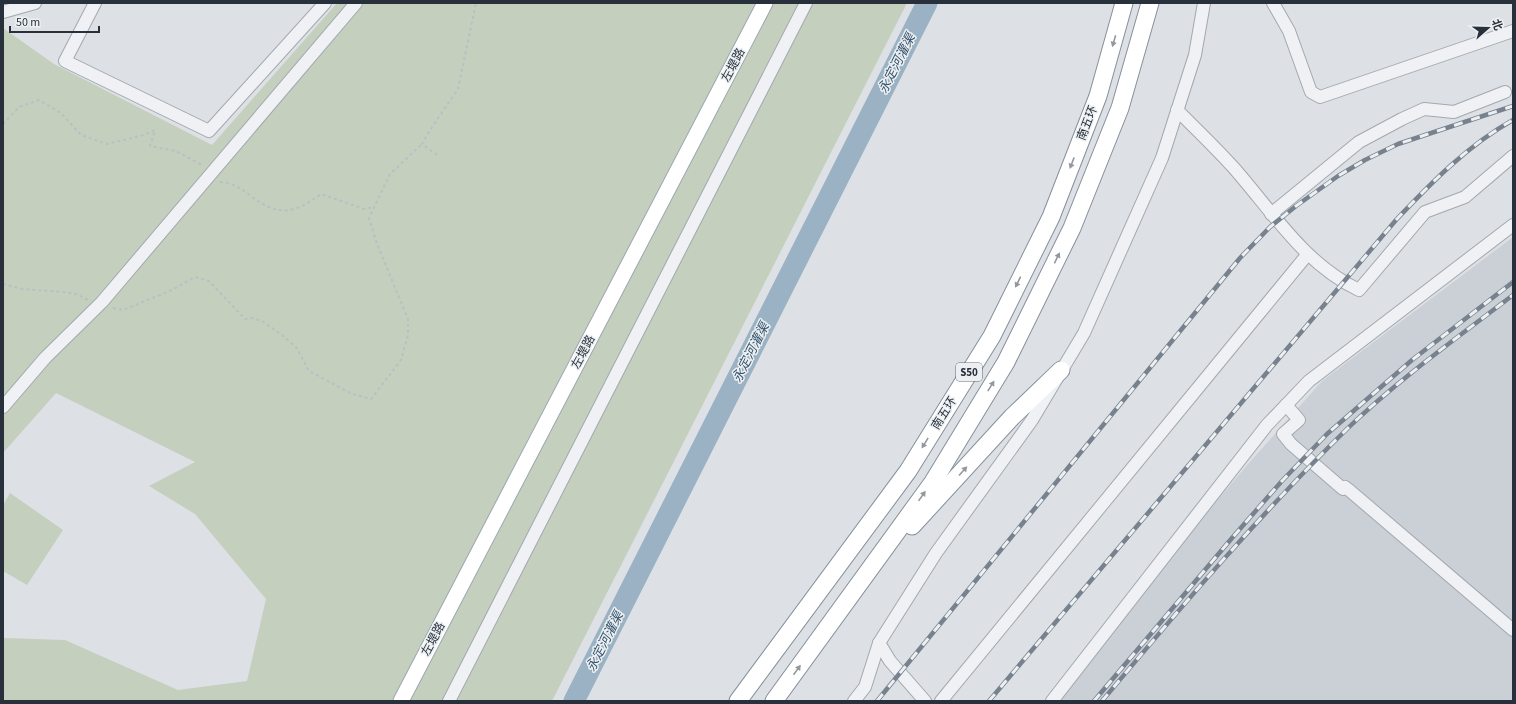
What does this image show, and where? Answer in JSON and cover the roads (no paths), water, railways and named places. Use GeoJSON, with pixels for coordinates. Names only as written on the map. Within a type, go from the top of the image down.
{"type":"FeatureCollection","features":[{"type":"Feature","properties":{"kind":"highway","name":"南五环"},"geometry":{"type":"LineString","coordinates":[[738,701],[908,471],[992,336],[1050,217],[1098,96],[1124,3]]}},
{"type":"Feature","properties":{"kind":"highway","name":"南五环"},"geometry":{"type":"LineString","coordinates":[[774,701],[933,482],[1010,355],[1072,228],[1120,108],[1150,3]]}},
{"type":"Feature","properties":{"kind":"highway"},"geometry":{"type":"LineString","coordinates":[[861,582],[1012,417],[1061,370]]}},
{"type":"Feature","properties":{"kind":"main road","name":"左堤路"},"geometry":{"type":"LineString","coordinates":[[401,701],[765,3]]}},
{"type":"Feature","properties":{"kind":"street"},"geometry":{"type":"LineString","coordinates":[[3,12],[35,3]]}},
{"type":"Feature","properties":{"kind":"street"},"geometry":{"type":"LineString","coordinates":[[95,3],[65,61],[209,131],[325,3]]}},
{"type":"Feature","properties":{"kind":"street"},"geometry":{"type":"LineString","coordinates":[[3,407],[45,358],[99,305],[356,3]]}},
{"type":"Feature","properties":{"kind":"street"},"geometry":{"type":"LineString","coordinates":[[449,701],[806,3]]}},
{"type":"Feature","properties":{"kind":"street"},"geometry":{"type":"LineString","coordinates":[[854,701],[865,687],[879,643],[936,553],[1032,420],[1084,332],[1162,158],[1195,55],[1204,3]]}},
{"type":"Feature","properties":{"kind":"street"},"geometry":{"type":"LineString","coordinates":[[1273,3],[1289,31],[1311,92],[1320,97],[1513,31]]}},
{"type":"Feature","properties":{"kind":"street"},"geometry":{"type":"LineString","coordinates":[[1270,214],[1359,142],[1402,119],[1424,109],[1454,112],[1505,92]]}},
{"type":"Feature","properties":{"kind":"street"},"geometry":{"type":"LineString","coordinates":[[1177,110],[1232,167],[1270,214],[1307,255],[1342,283],[1359,290],[1425,212],[1465,197],[1513,156]]}},
{"type":"Feature","properties":{"kind":"street"},"geometry":{"type":"LineString","coordinates":[[1052,701],[1267,425],[1309,381],[1513,225]]}},
{"type":"Feature","properties":{"kind":"street"},"geometry":{"type":"LineString","coordinates":[[941,701],[1307,255]]}},
{"type":"Feature","properties":{"kind":"street"},"geometry":{"type":"LineString","coordinates":[[1286,405],[1299,420],[1283,434],[1291,444],[1343,489],[1345,487],[1349,490],[1513,630]]}},
{"type":"Feature","properties":{"kind":"street"},"geometry":{"type":"LineString","coordinates":[[879,643],[890,661],[925,701]]}},
{"type":"Feature","properties":{"kind":"waterway","name":"永定河灌渠"},"geometry":{"type":"LineString","coordinates":[[574,701],[927,3]]}},
{"type":"Feature","properties":{"kind":"railway"},"geometry":{"type":"LineString","coordinates":[[877,701],[1240,258],[1270,227],[1338,176],[1365,160],[1398,144],[1513,106]]}},
{"type":"Feature","properties":{"kind":"railway"},"geometry":{"type":"LineString","coordinates":[[989,701],[1396,220],[1423,192],[1465,153],[1496,130],[1513,120]]}},
{"type":"Feature","properties":{"kind":"railway"},"geometry":{"type":"LineString","coordinates":[[1094,701],[1232,538],[1281,482],[1327,434],[1412,360],[1513,282]]}},
{"type":"Feature","properties":{"kind":"railway"},"geometry":{"type":"LineString","coordinates":[[1102,701],[1253,527],[1348,428],[1408,376],[1513,295]]}}]}
